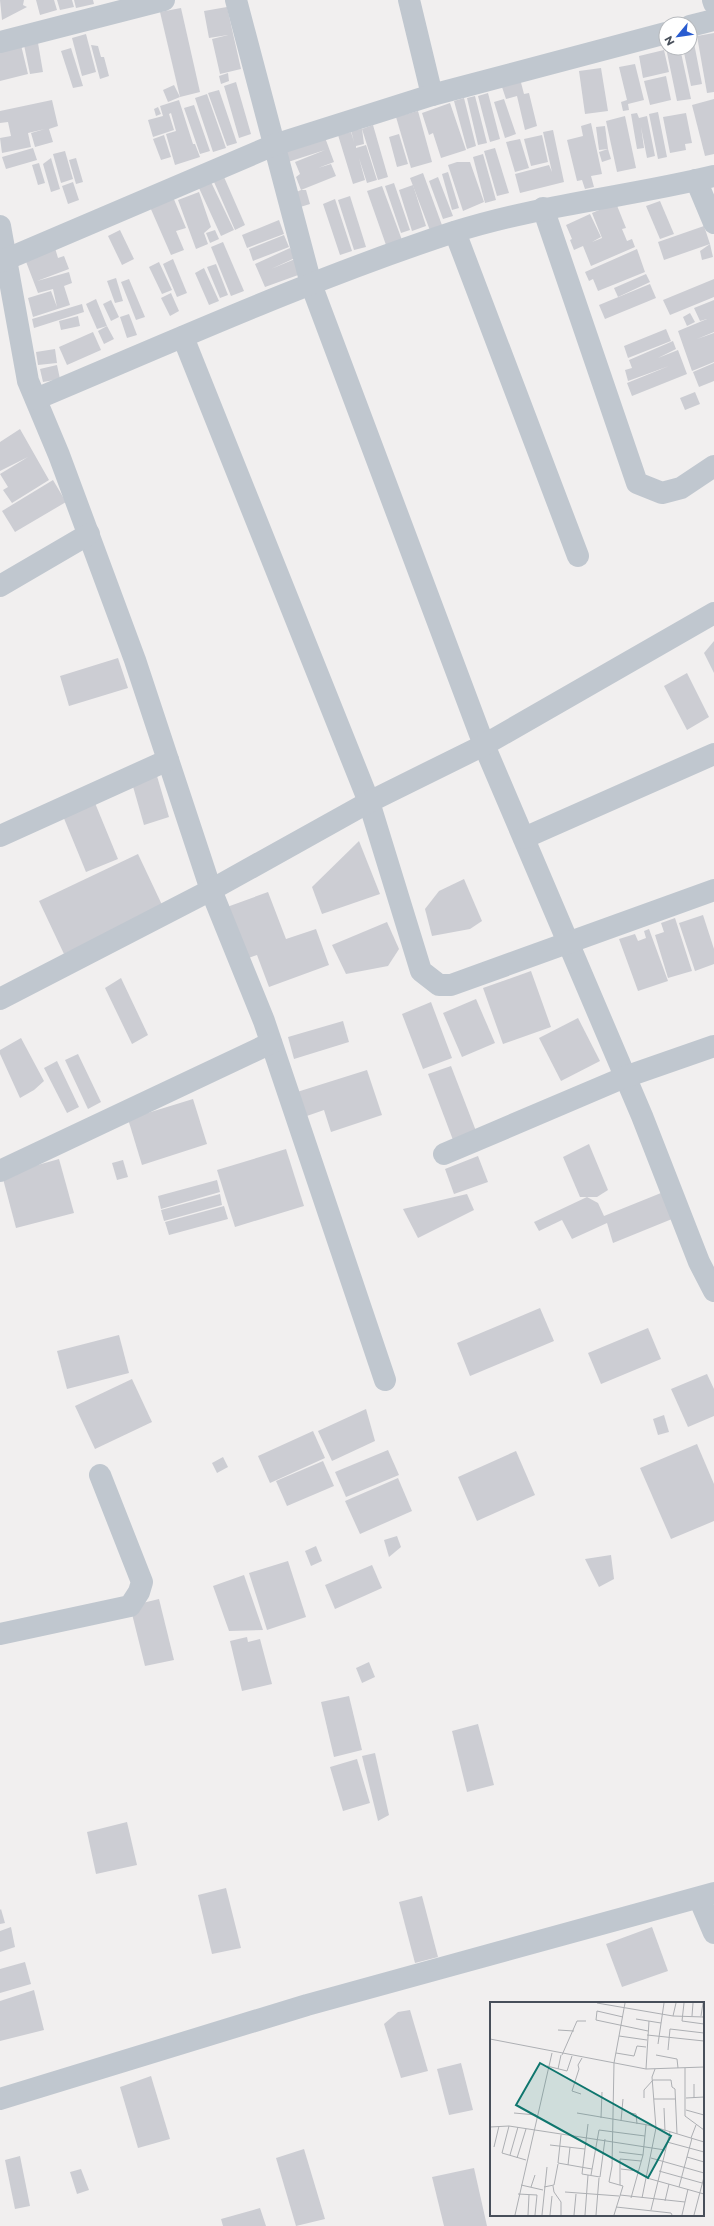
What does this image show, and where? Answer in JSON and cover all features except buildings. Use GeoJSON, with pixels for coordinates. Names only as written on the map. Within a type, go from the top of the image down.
{"type":"FeatureCollection","features":[{"type":"Feature","properties":{"kind":"street"},"geometry":{"type":"LineString","coordinates":[[0,42],[108,7],[164,0]]}},
{"type":"Feature","properties":{"kind":"street"},"geometry":{"type":"LineString","coordinates":[[236,0],[311,284],[484,745],[625,1077],[700,1262],[714,1291]]}},
{"type":"Feature","properties":{"kind":"street"},"geometry":{"type":"LineString","coordinates":[[409,0],[432,95]]}},
{"type":"Feature","properties":{"kind":"street"},"geometry":{"type":"LineString","coordinates":[[698,24],[714,20]]}},
{"type":"Feature","properties":{"kind":"street"},"geometry":{"type":"LineString","coordinates":[[3,260],[274,145],[432,95],[658,35]]}},
{"type":"Feature","properties":{"kind":"street"},"geometry":{"type":"LineString","coordinates":[[36,399],[311,284],[455,232],[543,208],[705,178],[714,223]]}},
{"type":"Feature","properties":{"kind":"street"},"geometry":{"type":"LineString","coordinates":[[543,208],[637,483],[662,493],[681,488],[714,466]]}},
{"type":"Feature","properties":{"kind":"street"},"geometry":{"type":"LineString","coordinates":[[0,226],[3,260],[28,381],[89,534],[135,660],[211,890],[271,1043],[384,1380]]}},
{"type":"Feature","properties":{"kind":"street"},"geometry":{"type":"LineString","coordinates":[[455,232],[578,556]]}},
{"type":"Feature","properties":{"kind":"street"},"geometry":{"type":"LineString","coordinates":[[183,338],[369,802],[421,971],[429,979],[439,985],[451,985],[714,890]]}},
{"type":"Feature","properties":{"kind":"street"},"geometry":{"type":"LineString","coordinates":[[0,586],[89,534]]}},
{"type":"Feature","properties":{"kind":"street"},"geometry":{"type":"LineString","coordinates":[[0,999],[211,890],[369,802],[484,745],[714,613]]}},
{"type":"Feature","properties":{"kind":"street"},"geometry":{"type":"LineString","coordinates":[[524,838],[714,754]]}},
{"type":"Feature","properties":{"kind":"street"},"geometry":{"type":"LineString","coordinates":[[0,836],[168,760]]}},
{"type":"Feature","properties":{"kind":"street"},"geometry":{"type":"LineString","coordinates":[[0,1170],[271,1043]]}},
{"type":"Feature","properties":{"kind":"street"},"geometry":{"type":"LineString","coordinates":[[444,1154],[625,1077],[714,1046]]}},
{"type":"Feature","properties":{"kind":"street"},"geometry":{"type":"LineString","coordinates":[[0,1634],[130,1606],[136,1598],[142,1582],[100,1475]]}},
{"type":"Feature","properties":{"kind":"street"},"geometry":{"type":"LineString","coordinates":[[0,2099],[307,2005],[707,1895],[714,1933]]}}]}
